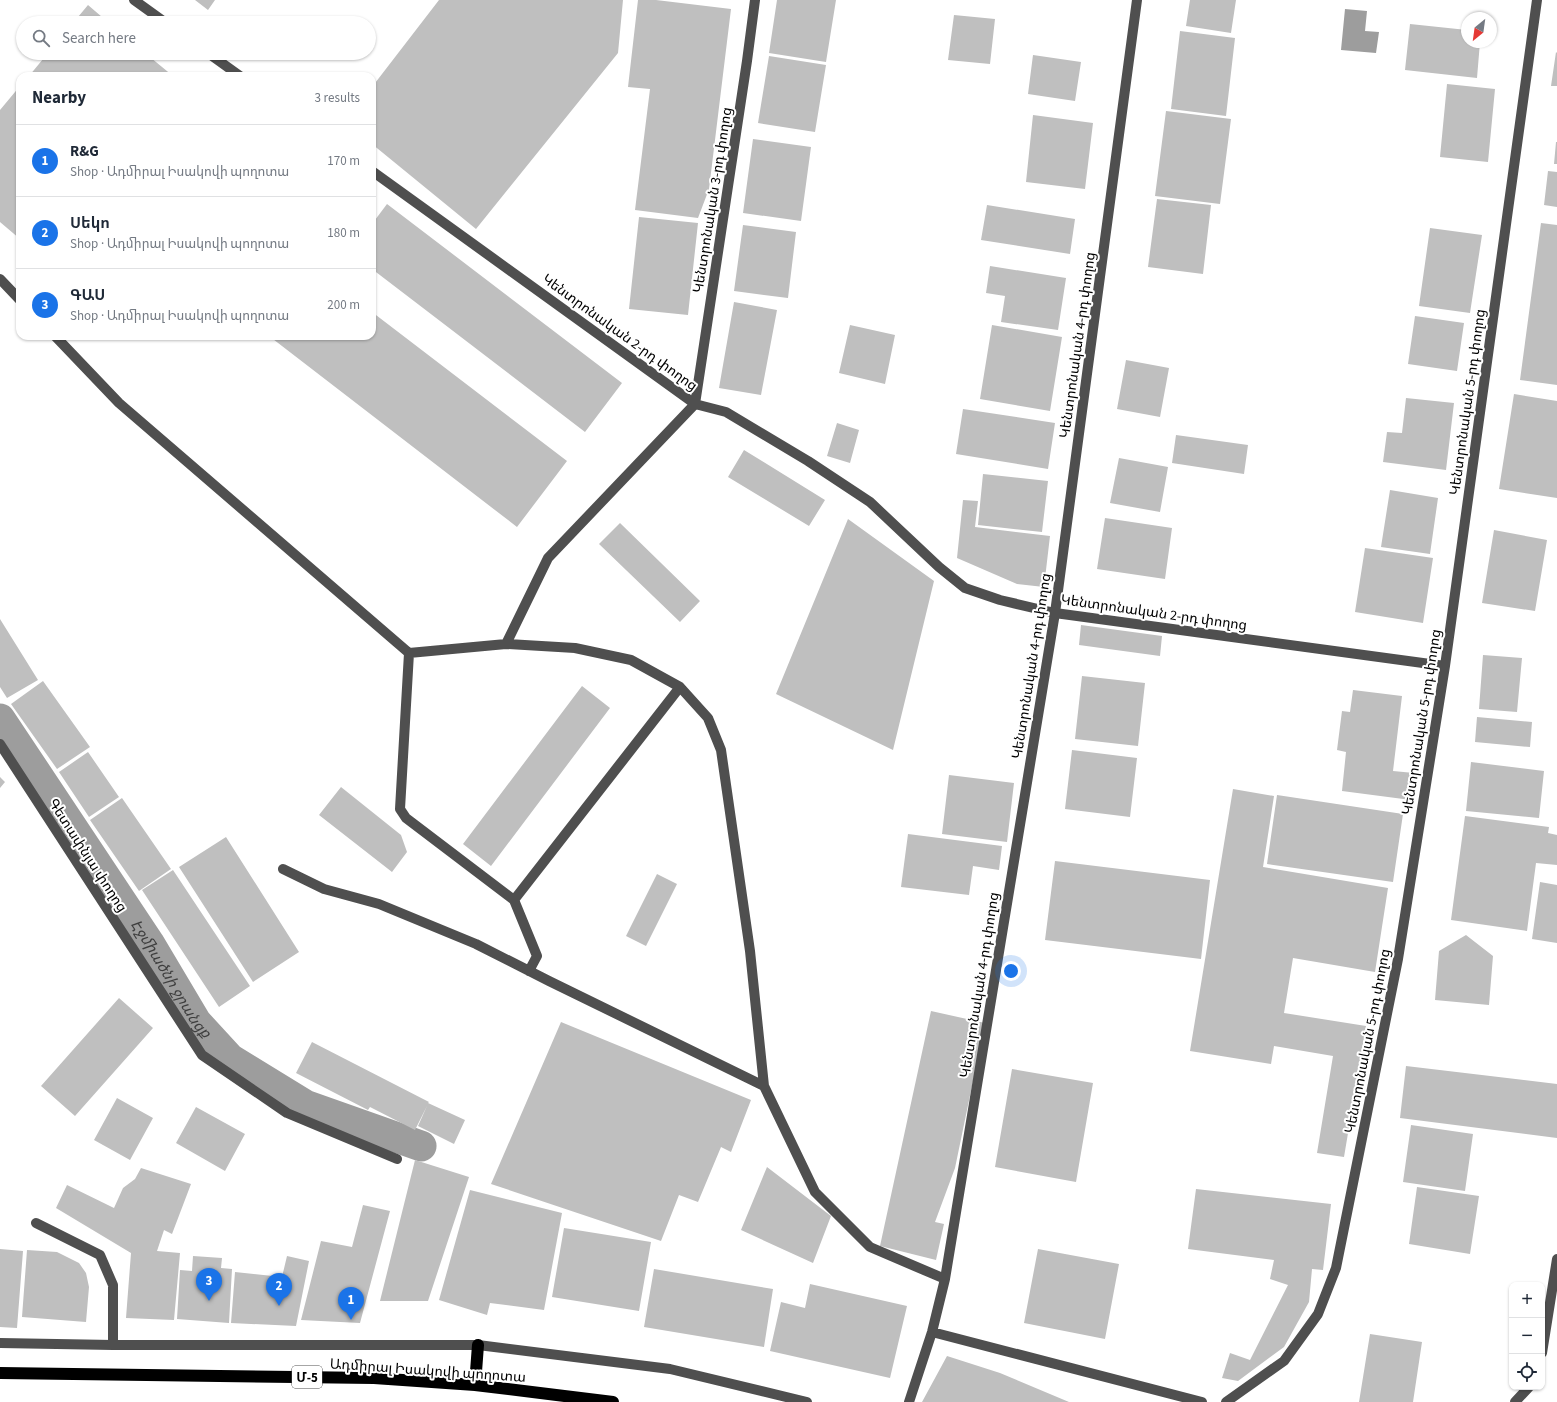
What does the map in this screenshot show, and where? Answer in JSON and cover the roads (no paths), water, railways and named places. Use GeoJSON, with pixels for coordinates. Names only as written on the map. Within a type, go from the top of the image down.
{"type":"FeatureCollection","features":[{"type":"Feature","properties":{"kind":"highway"},"geometry":{"type":"LineString","coordinates":[[475,1385],[478,1345]]}},
{"type":"Feature","properties":{"kind":"highway","name":"Ադմիրալ Իսակովի պողոտա"},"geometry":{"type":"LineString","coordinates":[[0,1373],[374,1378],[475,1385],[613,1402]]}},
{"type":"Feature","properties":{"kind":"street"},"geometry":{"type":"LineString","coordinates":[[134,0],[156,16]]}},
{"type":"Feature","properties":{"kind":"street","name":"Կենտրոնական 3-րդ փողոց"},"geometry":{"type":"LineString","coordinates":[[695,404],[746,69],[755,0]]}},
{"type":"Feature","properties":{"kind":"street","name":"Կենտրոնական 4-րդ փողոց"},"geometry":{"type":"LineString","coordinates":[[909,1402],[932,1332],[945,1279],[1055,613],[1137,0]]}},
{"type":"Feature","properties":{"kind":"street","name":"Կենտրոնական 5-րդ փողոց"},"geometry":{"type":"LineString","coordinates":[[1226,1402],[1284,1361],[1318,1314],[1336,1268],[1398,959],[1445,666],[1538,0]]}},
{"type":"Feature","properties":{"kind":"street"},"geometry":{"type":"LineString","coordinates":[[218,60],[234,72]]}},
{"type":"Feature","properties":{"kind":"street","name":"Կենտրոնական 2-րդ փողոց"},"geometry":{"type":"LineString","coordinates":[[376,174],[695,404],[726,412],[808,461],[870,502],[939,568],[965,588],[1000,600],[1055,613],[1445,666]]}},
{"type":"Feature","properties":{"kind":"street"},"geometry":{"type":"LineString","coordinates":[[0,279],[16,296]]}},
{"type":"Feature","properties":{"kind":"street"},"geometry":{"type":"LineString","coordinates":[[59,340],[119,403],[409,653],[506,644],[575,648],[631,660],[680,687],[708,718],[721,750],[750,951],[764,1086],[815,1192],[870,1247],[945,1279]]}},
{"type":"Feature","properties":{"kind":"street"},"geometry":{"type":"LineString","coordinates":[[506,644],[548,558],[695,404]]}},
{"type":"Feature","properties":{"kind":"street"},"geometry":{"type":"LineString","coordinates":[[409,653],[400,809],[406,818],[514,900],[537,956],[529,971]]}},
{"type":"Feature","properties":{"kind":"street"},"geometry":{"type":"LineString","coordinates":[[514,900],[680,687]]}},
{"type":"Feature","properties":{"kind":"street","name":"Գետափնյա փողոց"},"geometry":{"type":"LineString","coordinates":[[0,744],[202,1055],[287,1113],[397,1159]]}},
{"type":"Feature","properties":{"kind":"street"},"geometry":{"type":"LineString","coordinates":[[283,869],[324,889],[379,904],[476,944],[764,1086]]}},
{"type":"Feature","properties":{"kind":"street"},"geometry":{"type":"LineString","coordinates":[[36,1223],[100,1255],[113,1285],[113,1345]]}},
{"type":"Feature","properties":{"kind":"street"},"geometry":{"type":"LineString","coordinates":[[1545,1334],[1557,1259]]}},
{"type":"Feature","properties":{"kind":"street"},"geometry":{"type":"LineString","coordinates":[[932,1332],[1202,1402]]}},
{"type":"Feature","properties":{"kind":"street"},"geometry":{"type":"LineString","coordinates":[[0,1343],[113,1345],[478,1345],[670,1369],[807,1402]]}},
{"type":"Feature","properties":{"kind":"street"},"geometry":{"type":"LineString","coordinates":[[1515,1402],[1526,1390]]}},
{"type":"Feature","properties":{"kind":"waterway","name":"Էջմիածնի ջրանցք"},"geometry":{"type":"LineString","coordinates":[[0,719],[149,943],[196,1022],[230,1059],[305,1105],[421,1146]]}},
{"type":"Feature","properties":{"kind":"place","name":"ԳԱՍ"},"geometry":{"type":"Point","coordinates":[209,1301]}},
{"type":"Feature","properties":{"kind":"place","name":"Սեկո"},"geometry":{"type":"Point","coordinates":[279,1306]}},
{"type":"Feature","properties":{"kind":"place","name":"R&G"},"geometry":{"type":"Point","coordinates":[351,1320]}}]}
